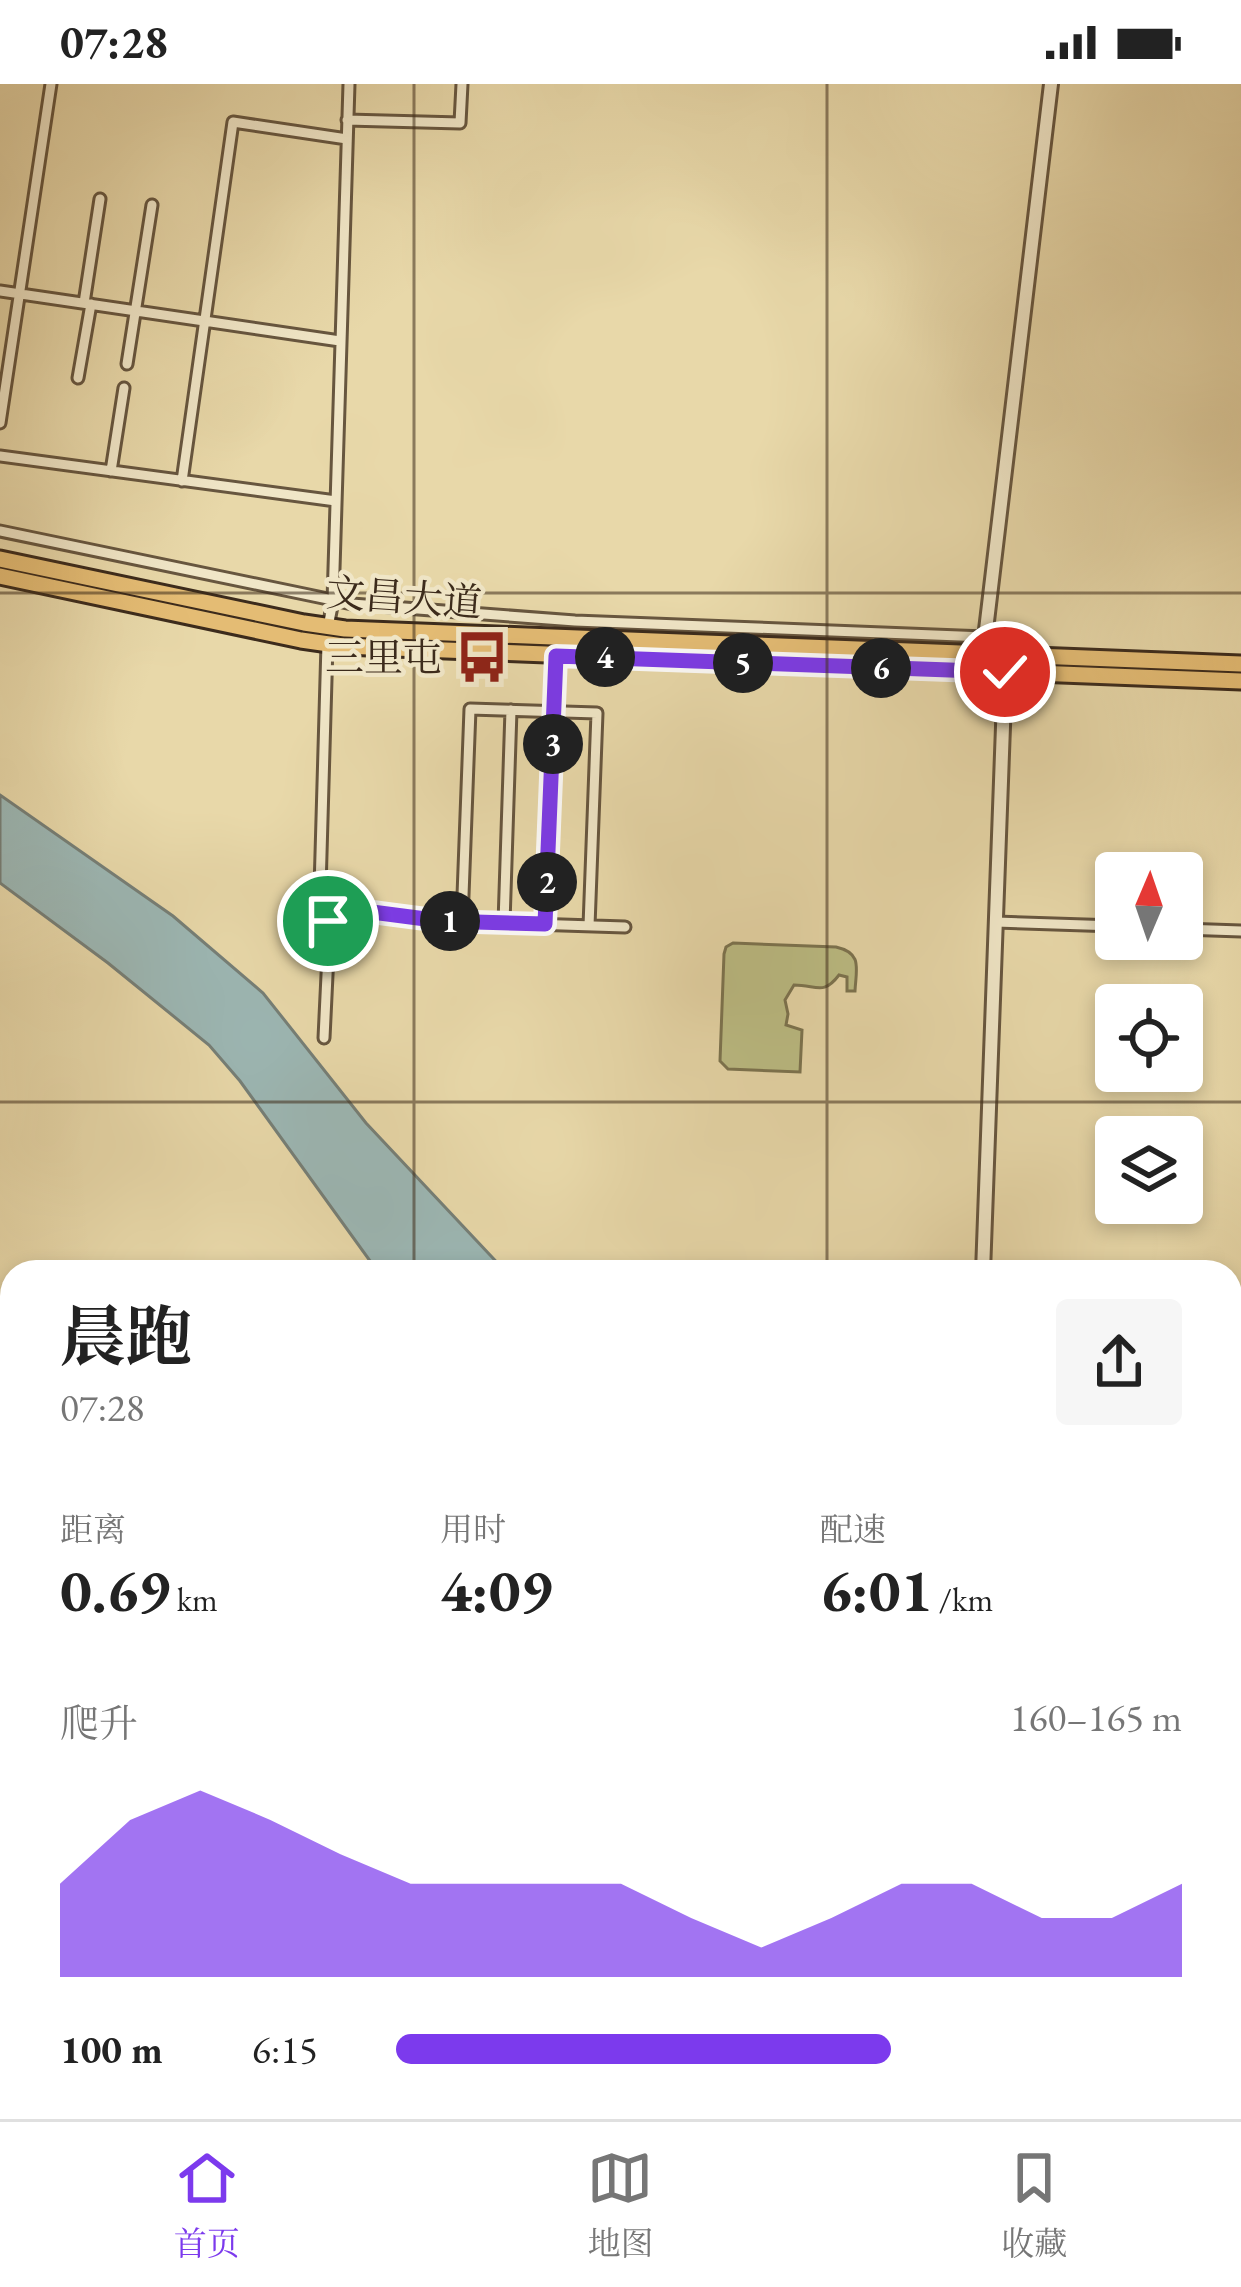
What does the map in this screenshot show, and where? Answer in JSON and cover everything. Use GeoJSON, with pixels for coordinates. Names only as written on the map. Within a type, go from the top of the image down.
{"type":"FeatureCollection","features":[{"type":"Feature","properties":{"kind":"main road","name":"文昌大道"},"geometry":{"type":"LineString","coordinates":[[0,559],[327,635],[368,631],[1241,664]]}},
{"type":"Feature","properties":{"kind":"main road","name":"文昌大道"},"geometry":{"type":"LineString","coordinates":[[0,576],[327,635],[556,656],[1241,681]]}},
{"type":"Feature","properties":{"kind":"street"},"geometry":{"type":"LineString","coordinates":[[0,423],[51,84]]}},
{"type":"Feature","properties":{"kind":"street"},"geometry":{"type":"LineString","coordinates":[[324,1038],[329,932],[320,889],[349,84]]}},
{"type":"Feature","properties":{"kind":"street"},"geometry":{"type":"LineString","coordinates":[[347,120],[460,123],[462,84]]}},
{"type":"Feature","properties":{"kind":"street"},"geometry":{"type":"LineString","coordinates":[[983,655],[1051,84]]}},
{"type":"Feature","properties":{"kind":"street"},"geometry":{"type":"LineString","coordinates":[[182,481],[233,122],[347,139]]}},
{"type":"Feature","properties":{"kind":"street"},"geometry":{"type":"LineString","coordinates":[[78,378],[100,199]]}},
{"type":"Feature","properties":{"kind":"street"},"geometry":{"type":"LineString","coordinates":[[127,364],[152,205]]}},
{"type":"Feature","properties":{"kind":"street"},"geometry":{"type":"LineString","coordinates":[[0,291],[340,341]]}},
{"type":"Feature","properties":{"kind":"street"},"geometry":{"type":"LineString","coordinates":[[112,471],[124,388]]}},
{"type":"Feature","properties":{"kind":"street"},"geometry":{"type":"LineString","coordinates":[[0,456],[336,501]]}},
{"type":"Feature","properties":{"kind":"street"},"geometry":{"type":"LineString","coordinates":[[0,531],[333,601],[575,621],[985,637]]}},
{"type":"Feature","properties":{"kind":"street"},"geometry":{"type":"LineString","coordinates":[[545,924],[556,656]]}},
{"type":"Feature","properties":{"kind":"street"},"geometry":{"type":"LineString","coordinates":[[982,1260],[1005,672]]}},
{"type":"Feature","properties":{"kind":"street"},"geometry":{"type":"LineString","coordinates":[[462,922],[470,709],[512,710],[597,713],[589,926]]}},
{"type":"Feature","properties":{"kind":"street"},"geometry":{"type":"LineString","coordinates":[[504,923],[512,710]]}},
{"type":"Feature","properties":{"kind":"street"},"geometry":{"type":"LineString","coordinates":[[324,910],[462,922],[625,927]]}},
{"type":"Feature","properties":{"kind":"street"},"geometry":{"type":"LineString","coordinates":[[996,922],[1095,925]]}},
{"type":"Feature","properties":{"kind":"street"},"geometry":{"type":"LineString","coordinates":[[1203,929],[1241,931]]}},
{"type":"Feature","properties":{"kind":"green space"},"geometry":{"type":"Polygon","coordinates":[[[733,943],[836,947],[854,958],[855,991],[847,991],[847,977],[839,975],[824,987],[794,985],[785,1000],[786,1025],[802,1030],[800,1072],[728,1069],[720,1061],[724,954],[733,943]]]}},
{"type":"Feature","properties":{"kind":"water"},"geometry":{"type":"Polygon","coordinates":[[[0,795],[173,916],[263,993],[366,1123],[495,1260],[369,1260],[209,1045],[0,883],[0,795]]]}},
{"type":"Feature","properties":{"kind":"place","name":"三里屯"},"geometry":{"type":"Point","coordinates":[482,657]}},
{"type":"Feature","properties":{"kind":"route"},"geometry":{"type":"LineString","coordinates":[[328,921],[324,910],[545,924],[556,656],[1005,672]]}}]}
